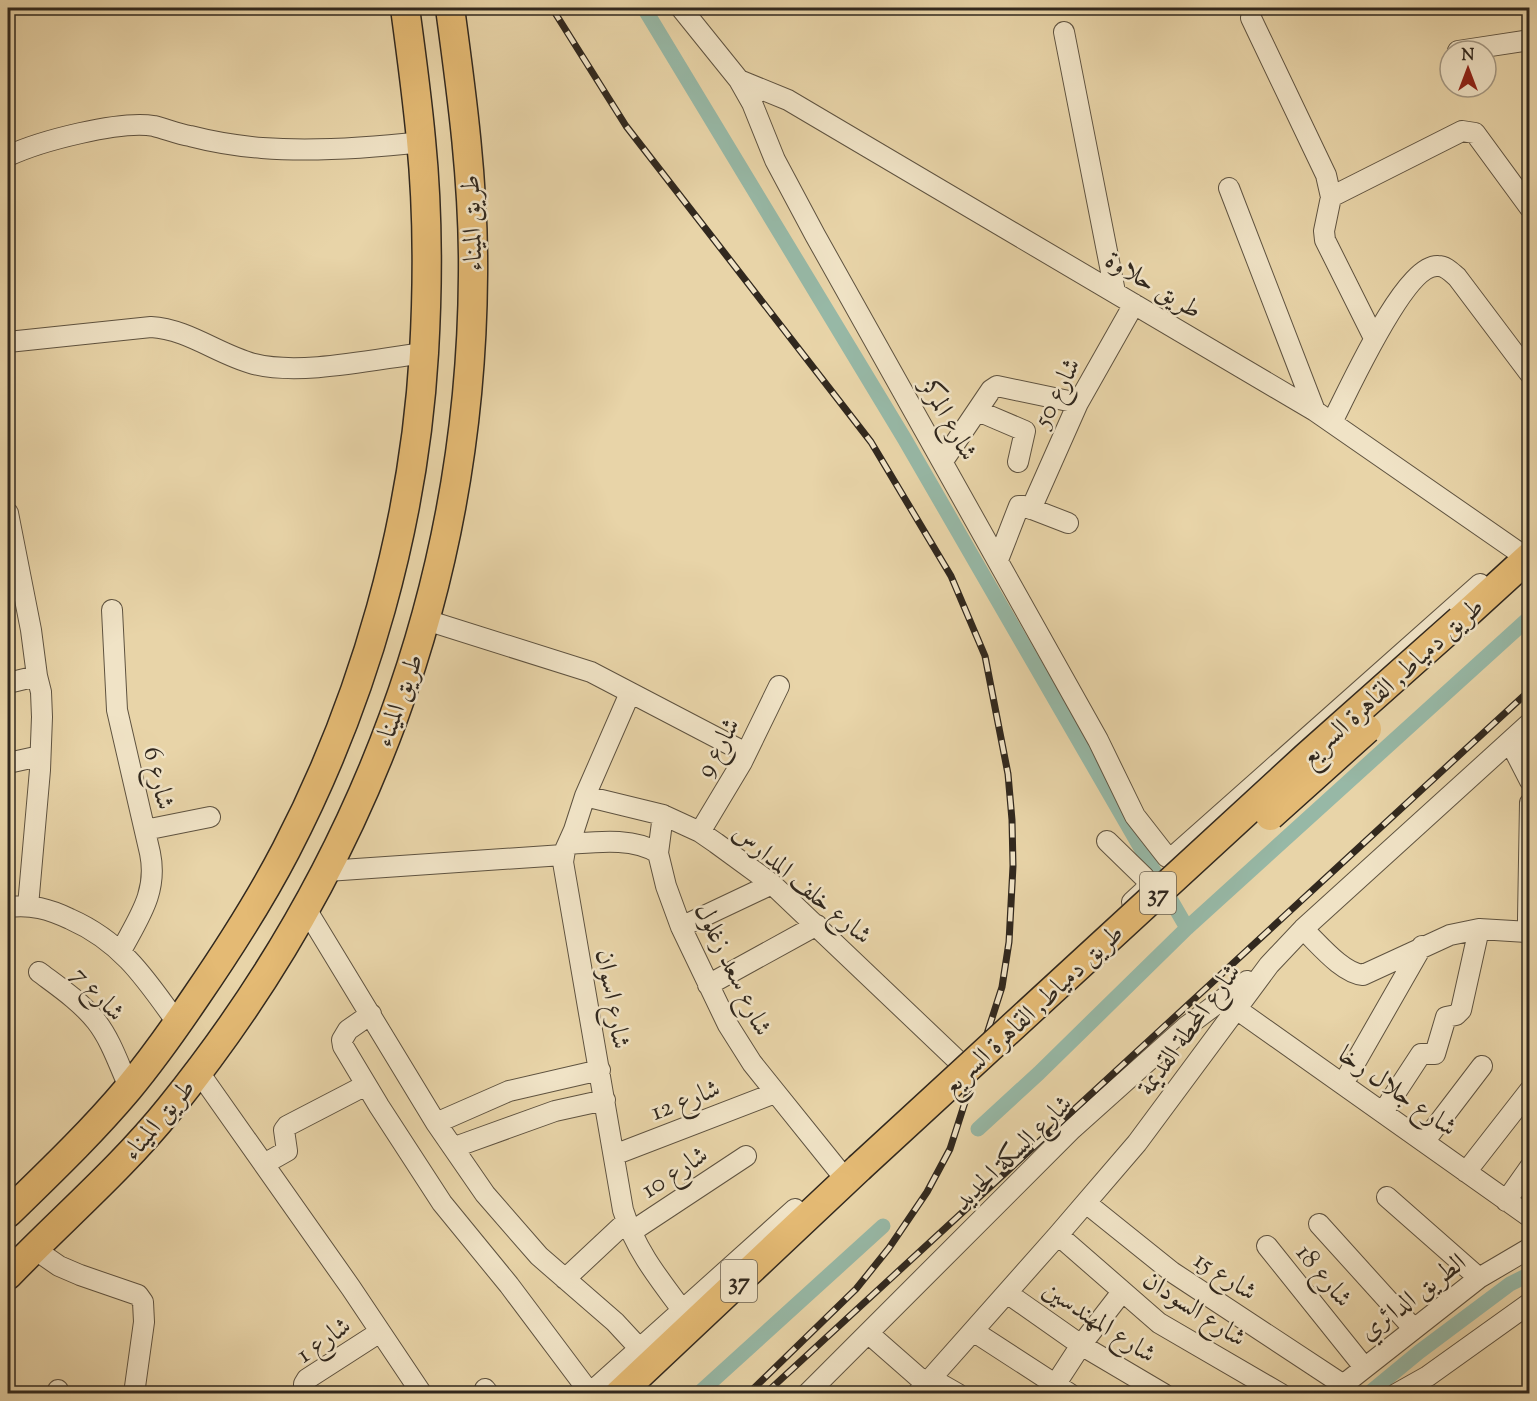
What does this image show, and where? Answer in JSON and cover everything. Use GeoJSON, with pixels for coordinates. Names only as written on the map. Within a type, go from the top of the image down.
{"type":"FeatureCollection","features":[{"type":"Feature","properties":{"kind":"highway","name":"طريق الميناء"},"geometry":{"type":"LineString","coordinates":[[8,1213],[74,1149],[129,1087],[178,1024],[224,955],[266,888],[315,790],[340,731],[361,670],[396,546],[411,472],[424,353],[426,279],[422,142],[405,8]]}},
{"type":"Feature","properties":{"kind":"highway","name":"طريق الميناء"},"geometry":{"type":"LineString","coordinates":[[8,1275],[140,1143],[198,1071],[257,990],[327,870],[365,789],[386,737],[426,620],[441,566],[465,423],[472,345],[474,273],[472,201],[466,130],[450,8]]}},
{"type":"Feature","properties":{"kind":"highway","name":"طريق دمياط, القاهرة السريع"},"geometry":{"type":"LineString","coordinates":[[619,1394],[857,1173],[1169,907],[1466,627],[1526,561]]}},
{"type":"Feature","properties":{"kind":"highway","name":"طريق دمياط, القاهرة السريع"},"geometry":{"type":"LineString","coordinates":[[645,1394],[857,1173]]}},
{"type":"Feature","properties":{"kind":"street","name":"شارع المركز"},"geometry":{"type":"LineString","coordinates":[[681,8],[740,81],[759,119],[775,160],[1098,740],[1135,816],[1164,855],[1170,858],[1526,561]]}},
{"type":"Feature","properties":{"kind":"street"},"geometry":{"type":"LineString","coordinates":[[1251,18],[1326,175],[1331,198],[1324,231],[1325,240],[1374,338]]}},
{"type":"Feature","properties":{"kind":"street"},"geometry":{"type":"LineString","coordinates":[[1064,32],[1115,292]]}},
{"type":"Feature","properties":{"kind":"street"},"geometry":{"type":"LineString","coordinates":[[1498,45],[1530,40]]}},
{"type":"Feature","properties":{"kind":"street","name":"طريق حلاوة"},"geometry":{"type":"LineString","coordinates":[[740,81],[803,109],[1315,411],[1526,561]]}},
{"type":"Feature","properties":{"kind":"street"},"geometry":{"type":"LineString","coordinates":[[8,156],[82,133],[129,126],[153,126],[188,136],[261,148],[371,148],[422,142]]}},
{"type":"Feature","properties":{"kind":"street"},"geometry":{"type":"LineString","coordinates":[[1331,198],[1462,131],[1475,133],[1530,208]]}},
{"type":"Feature","properties":{"kind":"street"},"geometry":{"type":"LineString","coordinates":[[1229,188],[1315,411]]}},
{"type":"Feature","properties":{"kind":"street"},"geometry":{"type":"LineString","coordinates":[[1332,423],[1374,338],[1414,279],[1427,268],[1437,265],[1448,268],[1457,277],[1530,374]]}},
{"type":"Feature","properties":{"kind":"street","name":"شارع 50"},"geometry":{"type":"LineString","coordinates":[[1031,508],[1078,403],[1134,304]]}},
{"type":"Feature","properties":{"kind":"street"},"geometry":{"type":"LineString","coordinates":[[8,342],[151,327],[163,328],[175,330],[223,354],[255,364],[285,369],[424,353]]}},
{"type":"Feature","properties":{"kind":"street"},"geometry":{"type":"LineString","coordinates":[[943,461],[992,390],[998,386],[1078,403]]}},
{"type":"Feature","properties":{"kind":"street"},"geometry":{"type":"LineString","coordinates":[[978,411],[1025,431],[1018,462]]}},
{"type":"Feature","properties":{"kind":"street"},"geometry":{"type":"LineString","coordinates":[[998,560],[1018,508],[1022,505],[1068,523]]}},
{"type":"Feature","properties":{"kind":"street"},"geometry":{"type":"LineString","coordinates":[[8,513],[32,630],[42,702],[28,906]]}},
{"type":"Feature","properties":{"kind":"street","name":"شارع 6"},"geometry":{"type":"LineString","coordinates":[[112,610],[117,710],[153,865],[148,900],[121,951]]}},
{"type":"Feature","properties":{"kind":"street"},"geometry":{"type":"LineString","coordinates":[[426,620],[591,672],[746,753]]}},
{"type":"Feature","properties":{"kind":"street"},"geometry":{"type":"LineString","coordinates":[[8,683],[37,676]]}},
{"type":"Feature","properties":{"kind":"street","name":"شارع 9"},"geometry":{"type":"LineString","coordinates":[[700,832],[746,753],[779,686]]}},
{"type":"Feature","properties":{"kind":"street","name":"شارع اسوان"},"geometry":{"type":"LineString","coordinates":[[630,693],[585,796],[566,849],[564,870],[614,1155],[629,1226],[647,1262],[683,1311]]}},
{"type":"Feature","properties":{"kind":"street","name":"شارع المحطة القديمة"},"geometry":{"type":"LineString","coordinates":[[924,1385],[1137,1143],[1269,964],[1303,929],[1530,723]]}},
{"type":"Feature","properties":{"kind":"street"},"geometry":{"type":"LineString","coordinates":[[1510,742],[1530,781]]}},
{"type":"Feature","properties":{"kind":"street"},"geometry":{"type":"LineString","coordinates":[[8,763],[40,756]]}},
{"type":"Feature","properties":{"kind":"street","name":"شارع خلف المدارس"},"geometry":{"type":"LineString","coordinates":[[585,796],[663,815],[700,832],[772,884],[957,1060]]}},
{"type":"Feature","properties":{"kind":"street"},"geometry":{"type":"LineString","coordinates":[[1303,929],[1346,969],[1354,974],[1363,975],[1450,935],[1479,929],[1529,926],[1530,803]]}},
{"type":"Feature","properties":{"kind":"street"},"geometry":{"type":"LineString","coordinates":[[327,870],[566,849],[615,842],[658,853],[663,815]]}},
{"type":"Feature","properties":{"kind":"street"},"geometry":{"type":"LineString","coordinates":[[145,830],[210,817]]}},
{"type":"Feature","properties":{"kind":"street"},"geometry":{"type":"LineString","coordinates":[[371,1014],[348,1030],[342,1040],[343,1046],[442,1203],[509,1285],[590,1393],[683,1311],[857,1173],[957,1060],[1146,890],[1147,883],[1144,877],[1107,841]]}},
{"type":"Feature","properties":{"kind":"street","name":"شارع سعد زغلول"},"geometry":{"type":"LineString","coordinates":[[658,853],[666,886],[681,927],[740,1045],[775,1092],[857,1173]]}},
{"type":"Feature","properties":{"kind":"street"},"geometry":{"type":"LineString","coordinates":[[681,927],[772,884]]}},
{"type":"Feature","properties":{"kind":"street"},"geometry":{"type":"LineString","coordinates":[[8,907],[28,906],[54,911],[85,925],[121,951],[141,971],[178,1024]]}},
{"type":"Feature","properties":{"kind":"street"},"geometry":{"type":"LineString","coordinates":[[306,909],[436,1123],[455,1147],[485,1194],[539,1256],[615,1322],[639,1349]]}},
{"type":"Feature","properties":{"kind":"street"},"geometry":{"type":"LineString","coordinates":[[708,984],[817,925]]}},
{"type":"Feature","properties":{"kind":"street"},"geometry":{"type":"LineString","coordinates":[[1383,1112],[1421,1054],[1435,1054],[1446,1017],[1456,1016],[1461,1010],[1479,929]]}},
{"type":"Feature","properties":{"kind":"street"},"geometry":{"type":"LineString","coordinates":[[1343,1084],[1422,946]]}},
{"type":"Feature","properties":{"kind":"street","name":"شارع السكة الحديد"},"geometry":{"type":"LineString","coordinates":[[807,1394],[1072,1129],[1187,1026],[1269,964]]}},
{"type":"Feature","properties":{"kind":"street","name":"شارع 7"},"geometry":{"type":"LineString","coordinates":[[39,972],[72,997],[95,1019],[129,1087]]}},
{"type":"Feature","properties":{"kind":"street","name":"شارع جلال رخا"},"geometry":{"type":"LineString","coordinates":[[1235,1008],[1530,1217]]}},
{"type":"Feature","properties":{"kind":"street"},"geometry":{"type":"LineString","coordinates":[[1425,1142],[1482,1066]]}},
{"type":"Feature","properties":{"kind":"street"},"geometry":{"type":"LineString","coordinates":[[436,1123],[509,1091],[600,1070]]}},
{"type":"Feature","properties":{"kind":"street"},"geometry":{"type":"LineString","coordinates":[[198,1071],[351,1288],[422,1394]]}},
{"type":"Feature","properties":{"kind":"street"},"geometry":{"type":"LineString","coordinates":[[264,1164],[287,1151],[284,1130],[287,1126],[366,1084]]}},
{"type":"Feature","properties":{"kind":"street"},"geometry":{"type":"LineString","coordinates":[[1466,1172],[1530,1090]]}},
{"type":"Feature","properties":{"kind":"street","name":"شارع 12"},"geometry":{"type":"LineString","coordinates":[[614,1155],[775,1092]]}},
{"type":"Feature","properties":{"kind":"street"},"geometry":{"type":"LineString","coordinates":[[455,1147],[546,1114],[605,1100]]}},
{"type":"Feature","properties":{"kind":"street","name":"شارع 10"},"geometry":{"type":"LineString","coordinates":[[566,1279],[629,1226],[746,1156]]}},
{"type":"Feature","properties":{"kind":"street"},"geometry":{"type":"LineString","coordinates":[[1506,1201],[1530,1167]]}},
{"type":"Feature","properties":{"kind":"street"},"geometry":{"type":"LineString","coordinates":[[1387,1197],[1479,1278]]}},
{"type":"Feature","properties":{"kind":"street","name":"شارع 15"},"geometry":{"type":"LineString","coordinates":[[1086,1203],[1172,1272],[1337,1389]]}},
{"type":"Feature","properties":{"kind":"street"},"geometry":{"type":"LineString","coordinates":[[1319,1224],[1413,1329]]}},
{"type":"Feature","properties":{"kind":"street","name":"شارع السودان"},"geometry":{"type":"LineString","coordinates":[[1058,1235],[1122,1292],[1165,1326],[1281,1394]]}},
{"type":"Feature","properties":{"kind":"street","name":"شارع 18"},"geometry":{"type":"LineString","coordinates":[[1267,1246],[1364,1367]]}},
{"type":"Feature","properties":{"kind":"street"},"geometry":{"type":"LineString","coordinates":[[33,1248],[59,1266],[138,1295],[143,1302],[144,1322],[135,1394]]}},
{"type":"Feature","properties":{"kind":"street","name":"الطريق الدائري"},"geometry":{"type":"LineString","coordinates":[[1337,1389],[1479,1278],[1530,1248]]}},
{"type":"Feature","properties":{"kind":"street"},"geometry":{"type":"LineString","coordinates":[[973,1331],[1062,1389],[1081,1345],[1122,1292]]}},
{"type":"Feature","properties":{"kind":"street","name":"شارع المهندسين"},"geometry":{"type":"LineString","coordinates":[[1007,1293],[1081,1345],[1164,1394]]}},
{"type":"Feature","properties":{"kind":"street"},"geometry":{"type":"LineString","coordinates":[[1396,1394],[1428,1376],[1530,1303]]}},
{"type":"Feature","properties":{"kind":"street","name":"شارع 1"},"geometry":{"type":"LineString","coordinates":[[304,1394],[304,1384],[307,1379],[380,1332]]}},
{"type":"Feature","properties":{"kind":"street"},"geometry":{"type":"LineString","coordinates":[[868,1334],[924,1385],[958,1394]]}},
{"type":"Feature","properties":{"kind":"waterway"},"geometry":{"type":"LineString","coordinates":[[644,8],[904,438],[1187,928]]}},
{"type":"Feature","properties":{"kind":"waterway"},"geometry":{"type":"LineString","coordinates":[[978,1129],[1039,1073],[1187,928],[1530,617]]}},
{"type":"Feature","properties":{"kind":"waterway"},"geometry":{"type":"LineString","coordinates":[[698,1394],[883,1226]]}},
{"type":"Feature","properties":{"kind":"waterway"},"geometry":{"type":"LineString","coordinates":[[1368,1394],[1419,1352],[1510,1284],[1530,1274]]}},
{"type":"Feature","properties":{"kind":"railway"},"geometry":{"type":"LineString","coordinates":[[552,8],[626,126],[871,442],[951,576],[985,656],[1008,774],[1013,866],[1009,942],[1002,987],[950,1149],[927,1192],[889,1248],[856,1289],[748,1394]]}},
{"type":"Feature","properties":{"kind":"railway"},"geometry":{"type":"LineString","coordinates":[[765,1394],[1530,690]]}}]}
